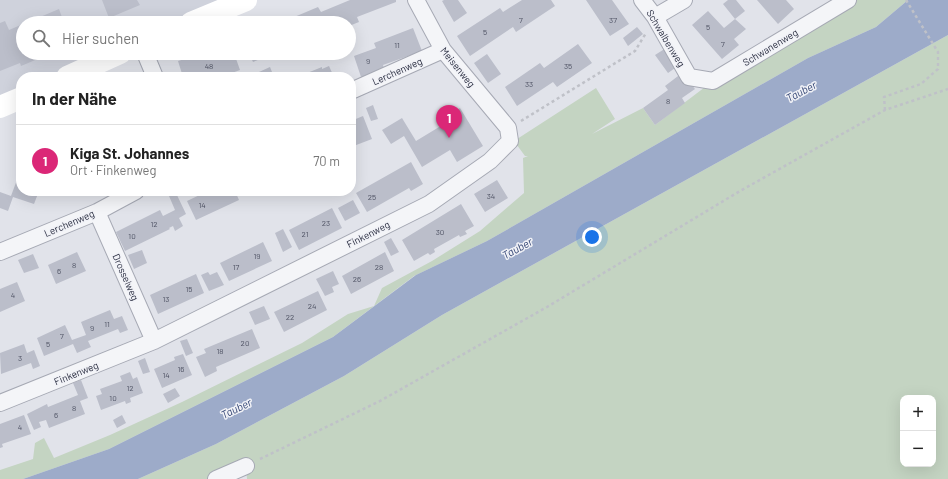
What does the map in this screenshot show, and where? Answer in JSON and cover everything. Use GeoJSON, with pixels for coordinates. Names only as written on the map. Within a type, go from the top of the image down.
{"type":"FeatureCollection","features":[{"type":"Feature","properties":{"kind":"street"},"geometry":{"type":"LineString","coordinates":[[208,16],[246,0]]}},
{"type":"Feature","properties":{"kind":"street","name":"Meisenweg"},"geometry":{"type":"LineString","coordinates":[[416,0],[443,50],[508,128]]}},
{"type":"Feature","properties":{"kind":"street","name":"Schwalbenweg"},"geometry":{"type":"LineString","coordinates":[[642,0],[655,17],[689,77]]}},
{"type":"Feature","properties":{"kind":"street"},"geometry":{"type":"LineString","coordinates":[[655,17],[684,0]]}},
{"type":"Feature","properties":{"kind":"street","name":"Schwanenweg"},"geometry":{"type":"LineString","coordinates":[[689,77],[713,81],[848,0]]}},
{"type":"Feature","properties":{"kind":"street","name":"Lerchenweg"},"geometry":{"type":"LineString","coordinates":[[356,89],[443,50]]}},
{"type":"Feature","properties":{"kind":"street"},"geometry":{"type":"LineString","coordinates":[[78,72],[105,60]]}},
{"type":"Feature","properties":{"kind":"street"},"geometry":{"type":"LineString","coordinates":[[148,60],[153,72]]}},
{"type":"Feature","properties":{"kind":"street"},"geometry":{"type":"LineString","coordinates":[[0,107],[16,100]]}},
{"type":"Feature","properties":{"kind":"street","name":"Finkenweg"},"geometry":{"type":"LineString","coordinates":[[0,403],[154,341],[429,204],[490,161],[510,141],[508,128]]}},
{"type":"Feature","properties":{"kind":"street","name":"Lerchenweg"},"geometry":{"type":"LineString","coordinates":[[0,252],[98,212],[127,196]]}},
{"type":"Feature","properties":{"kind":"street","name":"Drosselweg"},"geometry":{"type":"LineString","coordinates":[[98,212],[154,341]]}},
{"type":"Feature","properties":{"kind":"street"},"geometry":{"type":"LineString","coordinates":[[216,479],[246,466]]}},
{"type":"Feature","properties":{"kind":"path"},"geometry":{"type":"LineString","coordinates":[[884,110],[884,97],[921,84],[938,68],[938,52],[906,0]]}},
{"type":"Feature","properties":{"kind":"path"},"geometry":{"type":"LineString","coordinates":[[508,128],[635,52],[655,17]]}},
{"type":"Feature","properties":{"kind":"path"},"geometry":{"type":"LineString","coordinates":[[246,466],[380,401],[546,307],[740,191],[884,110],[948,89]]}},
{"type":"Feature","properties":{"kind":"shaded area"},"geometry":{"type":"Polygon","coordinates":[[[0,0],[246,0],[208,16],[16,16],[16,60],[105,60],[78,72],[16,72],[16,100],[0,107],[0,0]]]}},
{"type":"Feature","properties":{"kind":"green space"},"geometry":{"type":"Polygon","coordinates":[[[848,0],[908,0],[876,27],[808,58],[487,241],[414,276],[333,337],[109,449],[23,479],[0,479],[0,470],[33,459],[35,443],[44,438],[54,458],[110,435],[182,402],[302,343],[348,314],[374,306],[382,288],[432,261],[480,231],[524,193],[523,158],[528,156],[525,156],[514,141],[596,88],[615,119],[592,134],[643,108],[655,125],[713,81],[848,0]]]}},
{"type":"Feature","properties":{"kind":"green space"},"geometry":{"type":"Polygon","coordinates":[[[948,35],[948,479],[247,479],[246,466],[216,479],[138,479],[216,444],[344,376],[442,315],[948,35]]]}},
{"type":"Feature","properties":{"kind":"water","name":"Tauber"},"geometry":{"type":"Polygon","coordinates":[[[908,0],[948,0],[948,35],[442,315],[344,376],[216,444],[138,479],[23,479],[109,449],[333,337],[416,275],[487,241],[808,58],[876,27],[908,0]]]}},
{"type":"Feature","properties":{"kind":"building"},"geometry":{"type":"Polygon","coordinates":[[[102,0],[137,0],[140,5],[114,16],[108,16],[102,0]]]}},
{"type":"Feature","properties":{"kind":"building"},"geometry":{"type":"Polygon","coordinates":[[[350,0],[396,0],[396,2],[357,17],[359,22],[356,23],[356,16],[297,16],[318,7],[321,12],[350,0]]]}},
{"type":"Feature","properties":{"kind":"building"},"geometry":{"type":"Polygon","coordinates":[[[458,0],[467,13],[454,22],[442,1],[458,0]]]}},
{"type":"Feature","properties":{"kind":"building"},"geometry":{"type":"Polygon","coordinates":[[[522,0],[551,0],[555,6],[516,32],[513,27],[470,56],[457,36],[500,8],[503,12],[522,0]]]}},
{"type":"Feature","properties":{"kind":"building"},"geometry":{"type":"Polygon","coordinates":[[[586,0],[612,0],[629,24],[610,36],[586,0]]]}},
{"type":"Feature","properties":{"kind":"building"},"geometry":{"type":"Polygon","coordinates":[[[728,0],[736,0],[745,11],[735,19],[723,4],[728,0]]]}},
{"type":"Feature","properties":{"kind":"building"},"geometry":{"type":"Polygon","coordinates":[[[757,0],[786,0],[794,9],[778,24],[757,0]]]}},
{"type":"Feature","properties":{"kind":"building"},"geometry":{"type":"Polygon","coordinates":[[[59,9],[62,16],[42,16],[59,9]]]}},
{"type":"Feature","properties":{"kind":"building"},"geometry":{"type":"Polygon","coordinates":[[[708,11],[724,28],[735,19],[746,29],[734,39],[739,45],[722,59],[692,25],[708,11]]]}},
{"type":"Feature","properties":{"kind":"building"},"geometry":{"type":"Polygon","coordinates":[[[5,21],[9,30],[16,27],[16,60],[35,60],[21,66],[20,63],[0,71],[0,23],[5,21]]]}},
{"type":"Feature","properties":{"kind":"building"},"geometry":{"type":"Polygon","coordinates":[[[637,27],[643,34],[628,46],[623,38],[637,27]]]}},
{"type":"Feature","properties":{"kind":"building"},"geometry":{"type":"Polygon","coordinates":[[[413,28],[422,51],[383,65],[384,69],[361,77],[355,60],[356,55],[376,48],[374,43],[413,28]]]}},
{"type":"Feature","properties":{"kind":"building"},"geometry":{"type":"Polygon","coordinates":[[[578,44],[592,63],[557,87],[553,82],[517,106],[505,87],[540,63],[544,68],[578,44]]]}},
{"type":"Feature","properties":{"kind":"building"},"geometry":{"type":"Polygon","coordinates":[[[666,48],[678,66],[668,73],[655,55],[666,48]]]}},
{"type":"Feature","properties":{"kind":"building"},"geometry":{"type":"Polygon","coordinates":[[[487,54],[501,74],[488,83],[474,63],[487,54]]]}},
{"type":"Feature","properties":{"kind":"building"},"geometry":{"type":"Polygon","coordinates":[[[236,60],[240,70],[235,72],[181,72],[178,61],[236,60]]]}},
{"type":"Feature","properties":{"kind":"building"},"geometry":{"type":"Polygon","coordinates":[[[329,66],[332,72],[310,72],[322,67],[322,69],[329,66]]]}},
{"type":"Feature","properties":{"kind":"building"},"geometry":{"type":"Polygon","coordinates":[[[270,67],[272,72],[259,72],[270,67]]]}},
{"type":"Feature","properties":{"kind":"building"},"geometry":{"type":"Polygon","coordinates":[[[682,73],[695,89],[682,98],[685,103],[655,125],[643,108],[668,90],[665,86],[682,73]]]}},
{"type":"Feature","properties":{"kind":"building"},"geometry":{"type":"Polygon","coordinates":[[[373,105],[378,119],[371,121],[366,108],[373,105]]]}},
{"type":"Feature","properties":{"kind":"building"},"geometry":{"type":"Polygon","coordinates":[[[460,108],[483,146],[457,162],[450,150],[422,167],[404,136],[391,144],[382,130],[402,118],[416,141],[449,121],[446,116],[460,108]]]}},
{"type":"Feature","properties":{"kind":"building"},"geometry":{"type":"Polygon","coordinates":[[[363,116],[372,139],[356,145],[356,119],[363,116]]]}},
{"type":"Feature","properties":{"kind":"building"},"geometry":{"type":"Polygon","coordinates":[[[411,162],[423,184],[411,191],[409,188],[367,212],[356,193],[411,162]]]}},
{"type":"Feature","properties":{"kind":"building"},"geometry":{"type":"Polygon","coordinates":[[[497,180],[508,198],[485,212],[474,194],[497,180]]]}},
{"type":"Feature","properties":{"kind":"building"},"geometry":{"type":"Polygon","coordinates":[[[16,182],[16,196],[37,196],[34,204],[13,197],[8,211],[0,208],[0,192],[11,196],[16,182]]]}},
{"type":"Feature","properties":{"kind":"building"},"geometry":{"type":"Polygon","coordinates":[[[169,196],[177,196],[186,214],[179,218],[183,226],[175,231],[173,226],[169,228],[170,229],[125,251],[116,232],[160,210],[163,216],[175,210],[169,196]]]}},
{"type":"Feature","properties":{"kind":"building"},"geometry":{"type":"Polygon","coordinates":[[[198,196],[237,196],[239,200],[196,220],[187,201],[198,196]]]}},
{"type":"Feature","properties":{"kind":"building"},"geometry":{"type":"Polygon","coordinates":[[[353,200],[360,213],[345,221],[338,208],[353,200]]]}},
{"type":"Feature","properties":{"kind":"building"},"geometry":{"type":"Polygon","coordinates":[[[461,204],[474,226],[465,231],[467,234],[460,237],[459,235],[434,249],[435,252],[430,255],[428,253],[414,261],[402,240],[461,204]]]}},
{"type":"Feature","properties":{"kind":"building"},"geometry":{"type":"Polygon","coordinates":[[[332,208],[342,228],[299,250],[289,230],[332,208]]]}},
{"type":"Feature","properties":{"kind":"building"},"geometry":{"type":"Polygon","coordinates":[[[283,229],[292,247],[283,252],[275,233],[283,229]]]}},
{"type":"Feature","properties":{"kind":"building"},"geometry":{"type":"Polygon","coordinates":[[[391,238],[399,252],[391,256],[384,242],[391,238]]]}},
{"type":"Feature","properties":{"kind":"building"},"geometry":{"type":"Polygon","coordinates":[[[263,242],[272,261],[229,281],[220,263],[263,242]]]}},
{"type":"Feature","properties":{"kind":"building"},"geometry":{"type":"Polygon","coordinates":[[[142,250],[147,263],[134,269],[128,255],[142,250]]]}},
{"type":"Feature","properties":{"kind":"building"},"geometry":{"type":"Polygon","coordinates":[[[77,252],[86,271],[56,284],[48,265],[77,252]]]}},
{"type":"Feature","properties":{"kind":"building"},"geometry":{"type":"Polygon","coordinates":[[[385,252],[394,271],[351,294],[342,276],[385,252]]]}},
{"type":"Feature","properties":{"kind":"building"},"geometry":{"type":"Polygon","coordinates":[[[33,254],[39,268],[24,273],[18,260],[33,254]]]}},
{"type":"Feature","properties":{"kind":"building"},"geometry":{"type":"Polygon","coordinates":[[[333,271],[339,284],[332,287],[334,292],[325,296],[316,279],[333,271]]]}},
{"type":"Feature","properties":{"kind":"building"},"geometry":{"type":"Polygon","coordinates":[[[208,272],[210,275],[217,272],[224,285],[209,291],[201,275],[208,272]]]}},
{"type":"Feature","properties":{"kind":"building"},"geometry":{"type":"Polygon","coordinates":[[[196,274],[204,293],[158,314],[150,295],[196,274]]]}},
{"type":"Feature","properties":{"kind":"building"},"geometry":{"type":"Polygon","coordinates":[[[17,282],[25,301],[0,312],[0,289],[17,282]]]}},
{"type":"Feature","properties":{"kind":"building"},"geometry":{"type":"Polygon","coordinates":[[[318,291],[327,310],[284,332],[274,312],[318,291]]]}},
{"type":"Feature","properties":{"kind":"building"},"geometry":{"type":"Polygon","coordinates":[[[264,306],[270,319],[255,325],[249,312],[264,306]]]}},
{"type":"Feature","properties":{"kind":"building"},"geometry":{"type":"Polygon","coordinates":[[[110,310],[114,319],[122,316],[128,330],[120,333],[118,329],[88,341],[91,347],[77,353],[73,344],[44,356],[37,338],[65,325],[72,340],[86,335],[81,322],[110,310]]]}},
{"type":"Feature","properties":{"kind":"building"},"geometry":{"type":"Polygon","coordinates":[[[252,329],[260,348],[216,367],[217,371],[205,377],[196,357],[206,353],[204,349],[252,329]]]}},
{"type":"Feature","properties":{"kind":"building"},"geometry":{"type":"Polygon","coordinates":[[[187,339],[193,353],[186,356],[180,341],[187,339]]]}},
{"type":"Feature","properties":{"kind":"building"},"geometry":{"type":"Polygon","coordinates":[[[24,344],[27,353],[34,350],[40,366],[33,369],[31,363],[1,374],[0,353],[24,344]]]}},
{"type":"Feature","properties":{"kind":"building"},"geometry":{"type":"Polygon","coordinates":[[[183,354],[192,375],[162,388],[154,369],[175,360],[174,357],[183,354]]]}},
{"type":"Feature","properties":{"kind":"building"},"geometry":{"type":"Polygon","coordinates":[[[145,358],[150,372],[143,374],[138,361],[145,358]]]}},
{"type":"Feature","properties":{"kind":"building"},"geometry":{"type":"Polygon","coordinates":[[[130,372],[133,379],[137,377],[143,393],[130,398],[131,402],[126,404],[125,401],[101,410],[96,396],[102,394],[100,389],[122,381],[120,376],[130,372]]]}},
{"type":"Feature","properties":{"kind":"building"},"geometry":{"type":"Polygon","coordinates":[[[81,380],[88,398],[80,401],[85,414],[49,428],[46,420],[39,422],[41,427],[34,430],[27,414],[47,404],[48,407],[78,395],[73,383],[81,380]]]}},
{"type":"Feature","properties":{"kind":"building"},"geometry":{"type":"Polygon","coordinates":[[[175,388],[180,396],[168,403],[163,394],[175,388]]]}},
{"type":"Feature","properties":{"kind":"building"},"geometry":{"type":"Polygon","coordinates":[[[24,415],[31,434],[2,444],[3,447],[0,448],[0,424],[24,415]]]}},
{"type":"Feature","properties":{"kind":"building"},"geometry":{"type":"Polygon","coordinates":[[[122,415],[126,423],[117,428],[113,420],[122,415]]]}},
{"type":"Feature","properties":{"kind":"place","name":"Kiga St. Johannes"},"geometry":{"type":"Point","coordinates":[449,138]}}]}
